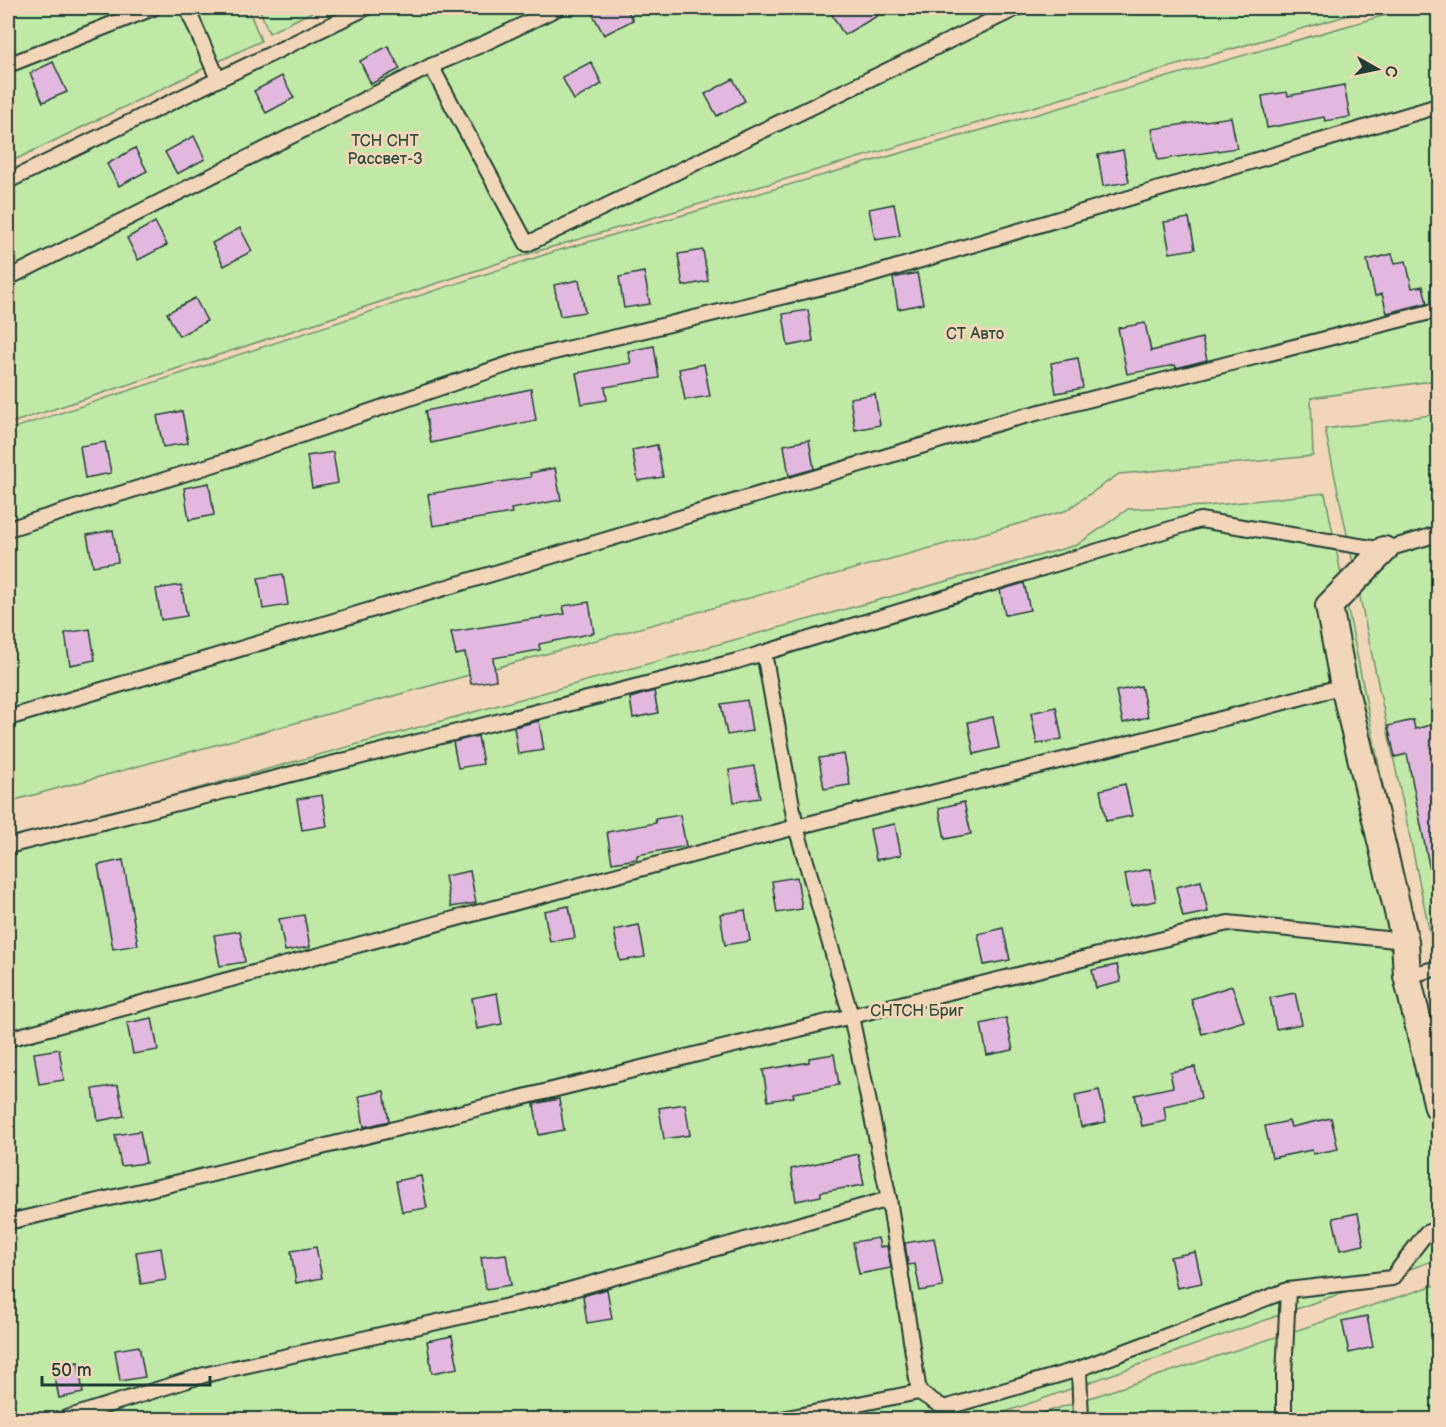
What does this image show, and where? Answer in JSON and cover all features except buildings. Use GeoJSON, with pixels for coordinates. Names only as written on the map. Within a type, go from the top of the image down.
{"type":"FeatureCollection","features":[{"type":"Feature","properties":{"kind":"street"},"geometry":{"type":"LineString","coordinates":[[1384,550],[1329,606],[1344,686],[1405,941],[1407,976],[1438,1107]]}},
{"type":"Feature","properties":{"kind":"lane"},"geometry":{"type":"LineString","coordinates":[[8,65],[153,8]]}},
{"type":"Feature","properties":{"kind":"lane"},"geometry":{"type":"LineString","coordinates":[[187,8],[218,80]]}},
{"type":"Feature","properties":{"kind":"lane"},"geometry":{"type":"LineString","coordinates":[[8,181],[366,8]]}},
{"type":"Feature","properties":{"kind":"lane"},"geometry":{"type":"LineString","coordinates":[[8,278],[430,66],[483,44],[558,8]]}},
{"type":"Feature","properties":{"kind":"lane"},"geometry":{"type":"LineString","coordinates":[[430,66],[527,244],[1017,8]]}},
{"type":"Feature","properties":{"kind":"lane"},"geometry":{"type":"LineString","coordinates":[[8,529],[228,460],[521,360],[864,277],[1438,106]]}},
{"type":"Feature","properties":{"kind":"lane"},"geometry":{"type":"LineString","coordinates":[[8,718],[1005,421],[1438,310]]}},
{"type":"Feature","properties":{"kind":"lane"},"geometry":{"type":"LineString","coordinates":[[8,846],[764,653],[1200,520],[1384,550],[1438,534]]}},
{"type":"Feature","properties":{"kind":"lane"},"geometry":{"type":"LineString","coordinates":[[764,653],[796,827],[851,1016],[889,1199],[919,1392],[943,1414],[1079,1369],[1288,1290],[1392,1278],[1426,1233],[1438,1229]]}},
{"type":"Feature","properties":{"kind":"lane"},"geometry":{"type":"LineString","coordinates":[[8,1039],[796,827],[1150,738],[1344,686]]}},
{"type":"Feature","properties":{"kind":"lane"},"geometry":{"type":"LineString","coordinates":[[8,1222],[1228,922],[1405,941]]}},
{"type":"Feature","properties":{"kind":"lane"},"geometry":{"type":"LineString","coordinates":[[1407,976],[1438,968]]}},
{"type":"Feature","properties":{"kind":"lane"},"geometry":{"type":"LineString","coordinates":[[60,1419],[204,1375],[534,1300],[889,1199]]}},
{"type":"Feature","properties":{"kind":"lane"},"geometry":{"type":"LineString","coordinates":[[1284,1419],[1288,1290]]}},
{"type":"Feature","properties":{"kind":"lane"},"geometry":{"type":"LineString","coordinates":[[1079,1369],[1081,1419]]}},
{"type":"Feature","properties":{"kind":"lane"},"geometry":{"type":"LineString","coordinates":[[777,1419],[919,1392]]}},
{"type":"Feature","properties":{"kind":"green space"},"geometry":{"type":"Polygon","coordinates":[[[8,8],[248,8],[261,41],[8,163],[8,8]]]}},
{"type":"Feature","properties":{"kind":"green space"},"geometry":{"type":"Polygon","coordinates":[[[259,8],[320,8],[269,33],[259,8]]]}},
{"type":"Feature","properties":{"kind":"green space","name":"ТСН СНТ Рассвет-3"},"geometry":{"type":"Polygon","coordinates":[[[351,8],[1373,8],[511,259],[8,424],[8,174],[351,8]]]}},
{"type":"Feature","properties":{"kind":"green space","name":"СТ Авто"},"geometry":{"type":"Polygon","coordinates":[[[1410,8],[1438,8],[1438,380],[1311,398],[1313,456],[1119,474],[1065,511],[8,802],[8,430],[553,252],[1410,8]]]}},
{"type":"Feature","properties":{"kind":"green space"},"geometry":{"type":"Polygon","coordinates":[[[1438,414],[1438,972],[1325,429],[1438,414]]]}},
{"type":"Feature","properties":{"kind":"green space","name":"СНТСН Бриг"},"geometry":{"type":"Polygon","coordinates":[[[1325,493],[1438,1064],[1438,1259],[994,1416],[993,1419],[8,1420],[8,841],[1077,545],[1128,509],[1207,506],[1325,493]]]}},
{"type":"Feature","properties":{"kind":"green space"},"geometry":{"type":"Polygon","coordinates":[[[1438,1284],[1438,1419],[1025,1419],[1438,1284]]]}}]}
